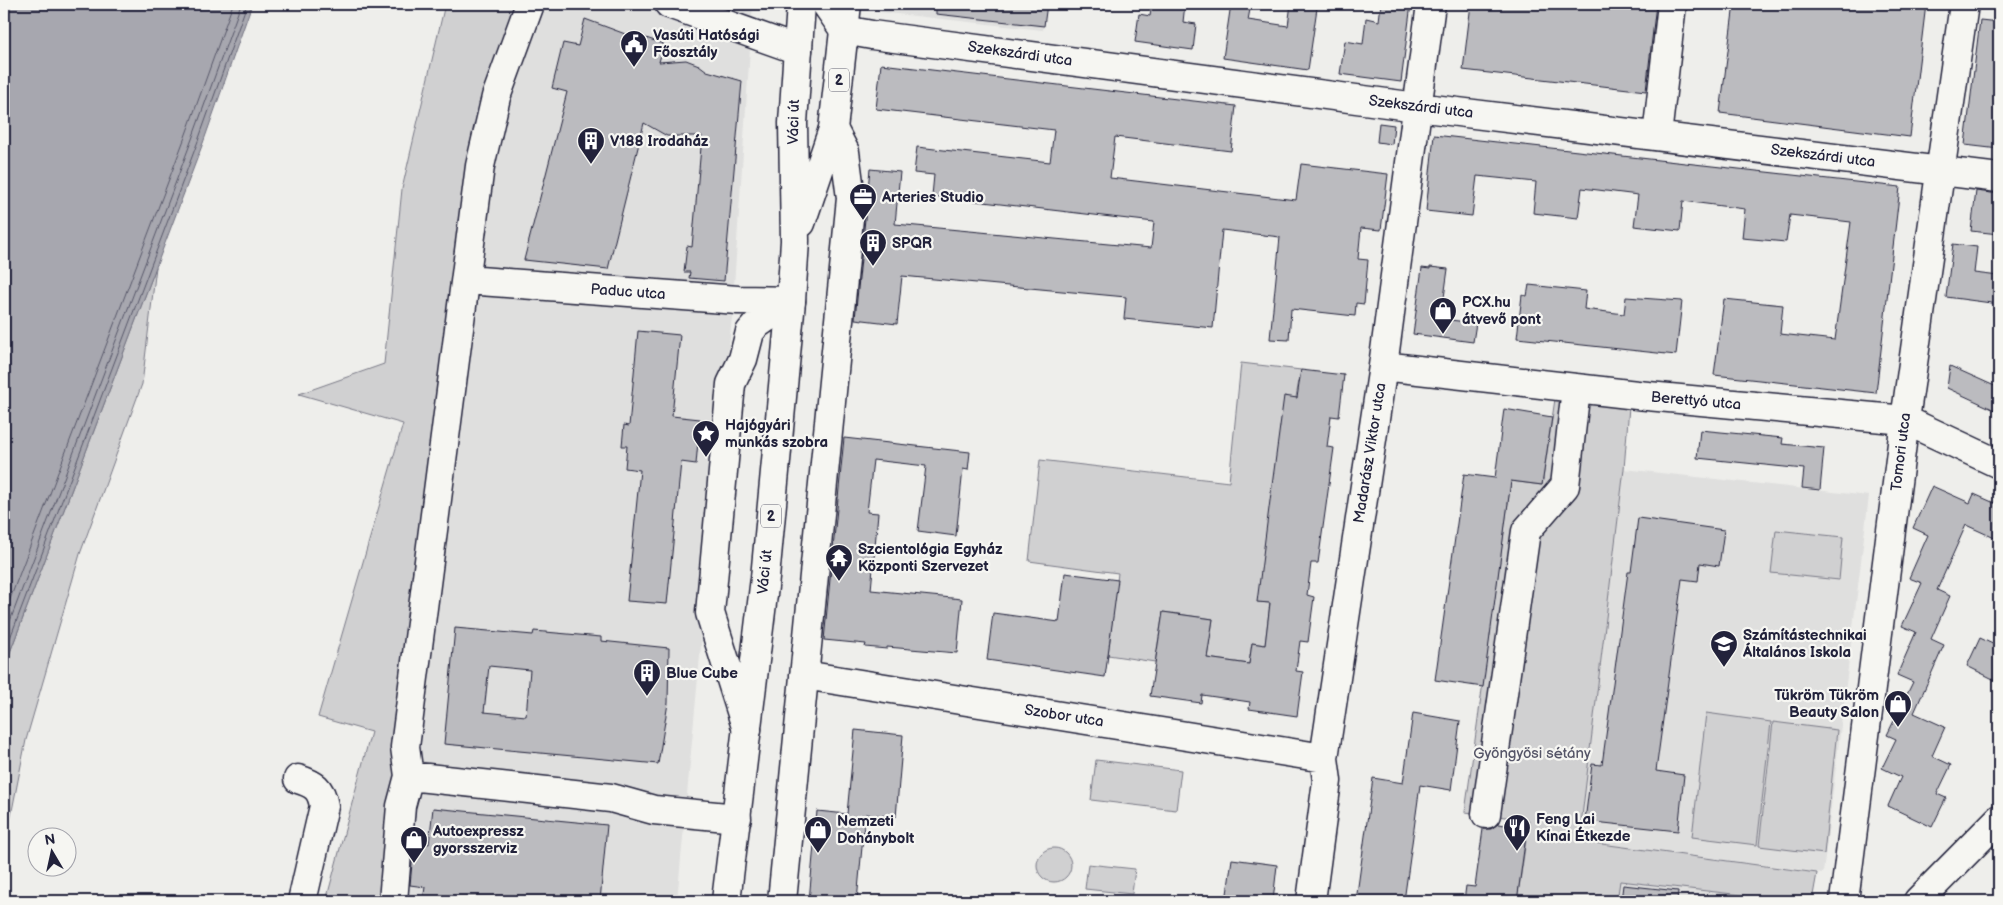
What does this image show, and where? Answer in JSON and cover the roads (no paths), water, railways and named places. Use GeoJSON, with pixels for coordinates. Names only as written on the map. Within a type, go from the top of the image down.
{"type":"FeatureCollection","features":[{"type":"Feature","properties":{"kind":"street"},"geometry":{"type":"LineString","coordinates":[[393,901],[401,806],[409,776],[405,747],[480,166],[490,119],[502,77],[530,4]]}},
{"type":"Feature","properties":{"kind":"street"},"geometry":{"type":"LineString","coordinates":[[669,4],[798,50]]}},
{"type":"Feature","properties":{"kind":"street","name":"Váci út"},"geometry":{"type":"LineString","coordinates":[[726,901],[765,578],[790,302],[795,241],[793,123],[801,4]]}},
{"type":"Feature","properties":{"kind":"street"},"geometry":{"type":"LineString","coordinates":[[826,4],[846,17]]}},
{"type":"Feature","properties":{"kind":"street","name":"Madarász Viktor utca"},"geometry":{"type":"LineString","coordinates":[[1310,901],[1327,781],[1324,758],[1383,366],[1431,4]]}},
{"type":"Feature","properties":{"kind":"street"},"geometry":{"type":"LineString","coordinates":[[1658,136],[1672,4]]}},
{"type":"Feature","properties":{"kind":"street","name":"Tomori utca"},"geometry":{"type":"LineString","coordinates":[[1844,901],[1905,420],[1942,171],[1964,4]]}},
{"type":"Feature","properties":{"kind":"street","name":"Váci út"},"geometry":{"type":"LineString","coordinates":[[795,241],[833,130],[846,17]]}},
{"type":"Feature","properties":{"kind":"street","name":"Szekszárdi utca"},"geometry":{"type":"LineString","coordinates":[[846,17],[1417,107],[1999,178]]}},
{"type":"Feature","properties":{"kind":"street"},"geometry":{"type":"LineString","coordinates":[[782,901],[851,198],[845,152],[833,130]]}},
{"type":"Feature","properties":{"kind":"street","name":"Paduc utca"},"geometry":{"type":"LineString","coordinates":[[466,280],[738,300],[790,302]]}},
{"type":"Feature","properties":{"kind":"street"},"geometry":{"type":"LineString","coordinates":[[747,730],[710,613],[731,384],[743,359],[750,332],[756,324],[790,302]]}},
{"type":"Feature","properties":{"kind":"street","name":"Berettyó utca"},"geometry":{"type":"LineString","coordinates":[[1383,366],[1576,388],[1905,420],[1999,464]]}},
{"type":"Feature","properties":{"kind":"street"},"geometry":{"type":"LineString","coordinates":[[1486,814],[1526,532],[1565,486],[1576,388]]}},
{"type":"Feature","properties":{"kind":"street","name":"Szobor utca"},"geometry":{"type":"LineString","coordinates":[[804,675],[1324,758]]}},
{"type":"Feature","properties":{"kind":"street"},"geometry":{"type":"LineString","coordinates":[[409,776],[611,798],[654,810],[737,818]]}},
{"type":"Feature","properties":{"kind":"street"},"geometry":{"type":"LineString","coordinates":[[298,779],[314,784],[322,793],[324,806],[302,901]]}},
{"type":"Feature","properties":{"kind":"street"},"geometry":{"type":"LineString","coordinates":[[1918,901],[1995,833]]}},
{"type":"Feature","properties":{"kind":"water"},"geometry":{"type":"Polygon","coordinates":[[[4,4],[252,4],[203,143],[4,668],[4,4]]]}},
{"type":"Feature","properties":{"kind":"place","name":"Vasúti Hatósági Főosztály"},"geometry":{"type":"Point","coordinates":[634,68]}},
{"type":"Feature","properties":{"kind":"place","name":"V188 Irodaház"},"geometry":{"type":"Point","coordinates":[591,165]}},
{"type":"Feature","properties":{"kind":"place","name":"Arteries Studio"},"geometry":{"type":"Point","coordinates":[863,221]}},
{"type":"Feature","properties":{"kind":"place","name":"SPQR"},"geometry":{"type":"Point","coordinates":[873,267]}},
{"type":"Feature","properties":{"kind":"place","name":"PCX.hu átvevő pont"},"geometry":{"type":"Point","coordinates":[1443,335]}},
{"type":"Feature","properties":{"kind":"place","name":"Hajógyári munkás szobra"},"geometry":{"type":"Point","coordinates":[706,458]}},
{"type":"Feature","properties":{"kind":"place","name":"Szcientológia Egyház Központi Szervezet"},"geometry":{"type":"Point","coordinates":[839,582]}},
{"type":"Feature","properties":{"kind":"place","name":"Számítástechnikai Általános Iskola"},"geometry":{"type":"Point","coordinates":[1724,668]}},
{"type":"Feature","properties":{"kind":"place","name":"Blue Cube"},"geometry":{"type":"Point","coordinates":[647,697]}},
{"type":"Feature","properties":{"kind":"place","name":"Tükröm Tükröm Beauty Salon"},"geometry":{"type":"Point","coordinates":[1898,728]}},
{"type":"Feature","properties":{"kind":"place","name":"Feng Lai Kínai Étkezde"},"geometry":{"type":"Point","coordinates":[1517,852]}},
{"type":"Feature","properties":{"kind":"place","name":"Nemzeti Dohánybolt"},"geometry":{"type":"Point","coordinates":[818,854]}},
{"type":"Feature","properties":{"kind":"place","name":"Autoexpressz gyorsszerviz"},"geometry":{"type":"Point","coordinates":[414,864]}},
{"type":"Feature","properties":{"kind":"park label","name":"Gyöngyösi sétány"},"geometry":{"type":"Point","coordinates":[1532,753]}}]}
